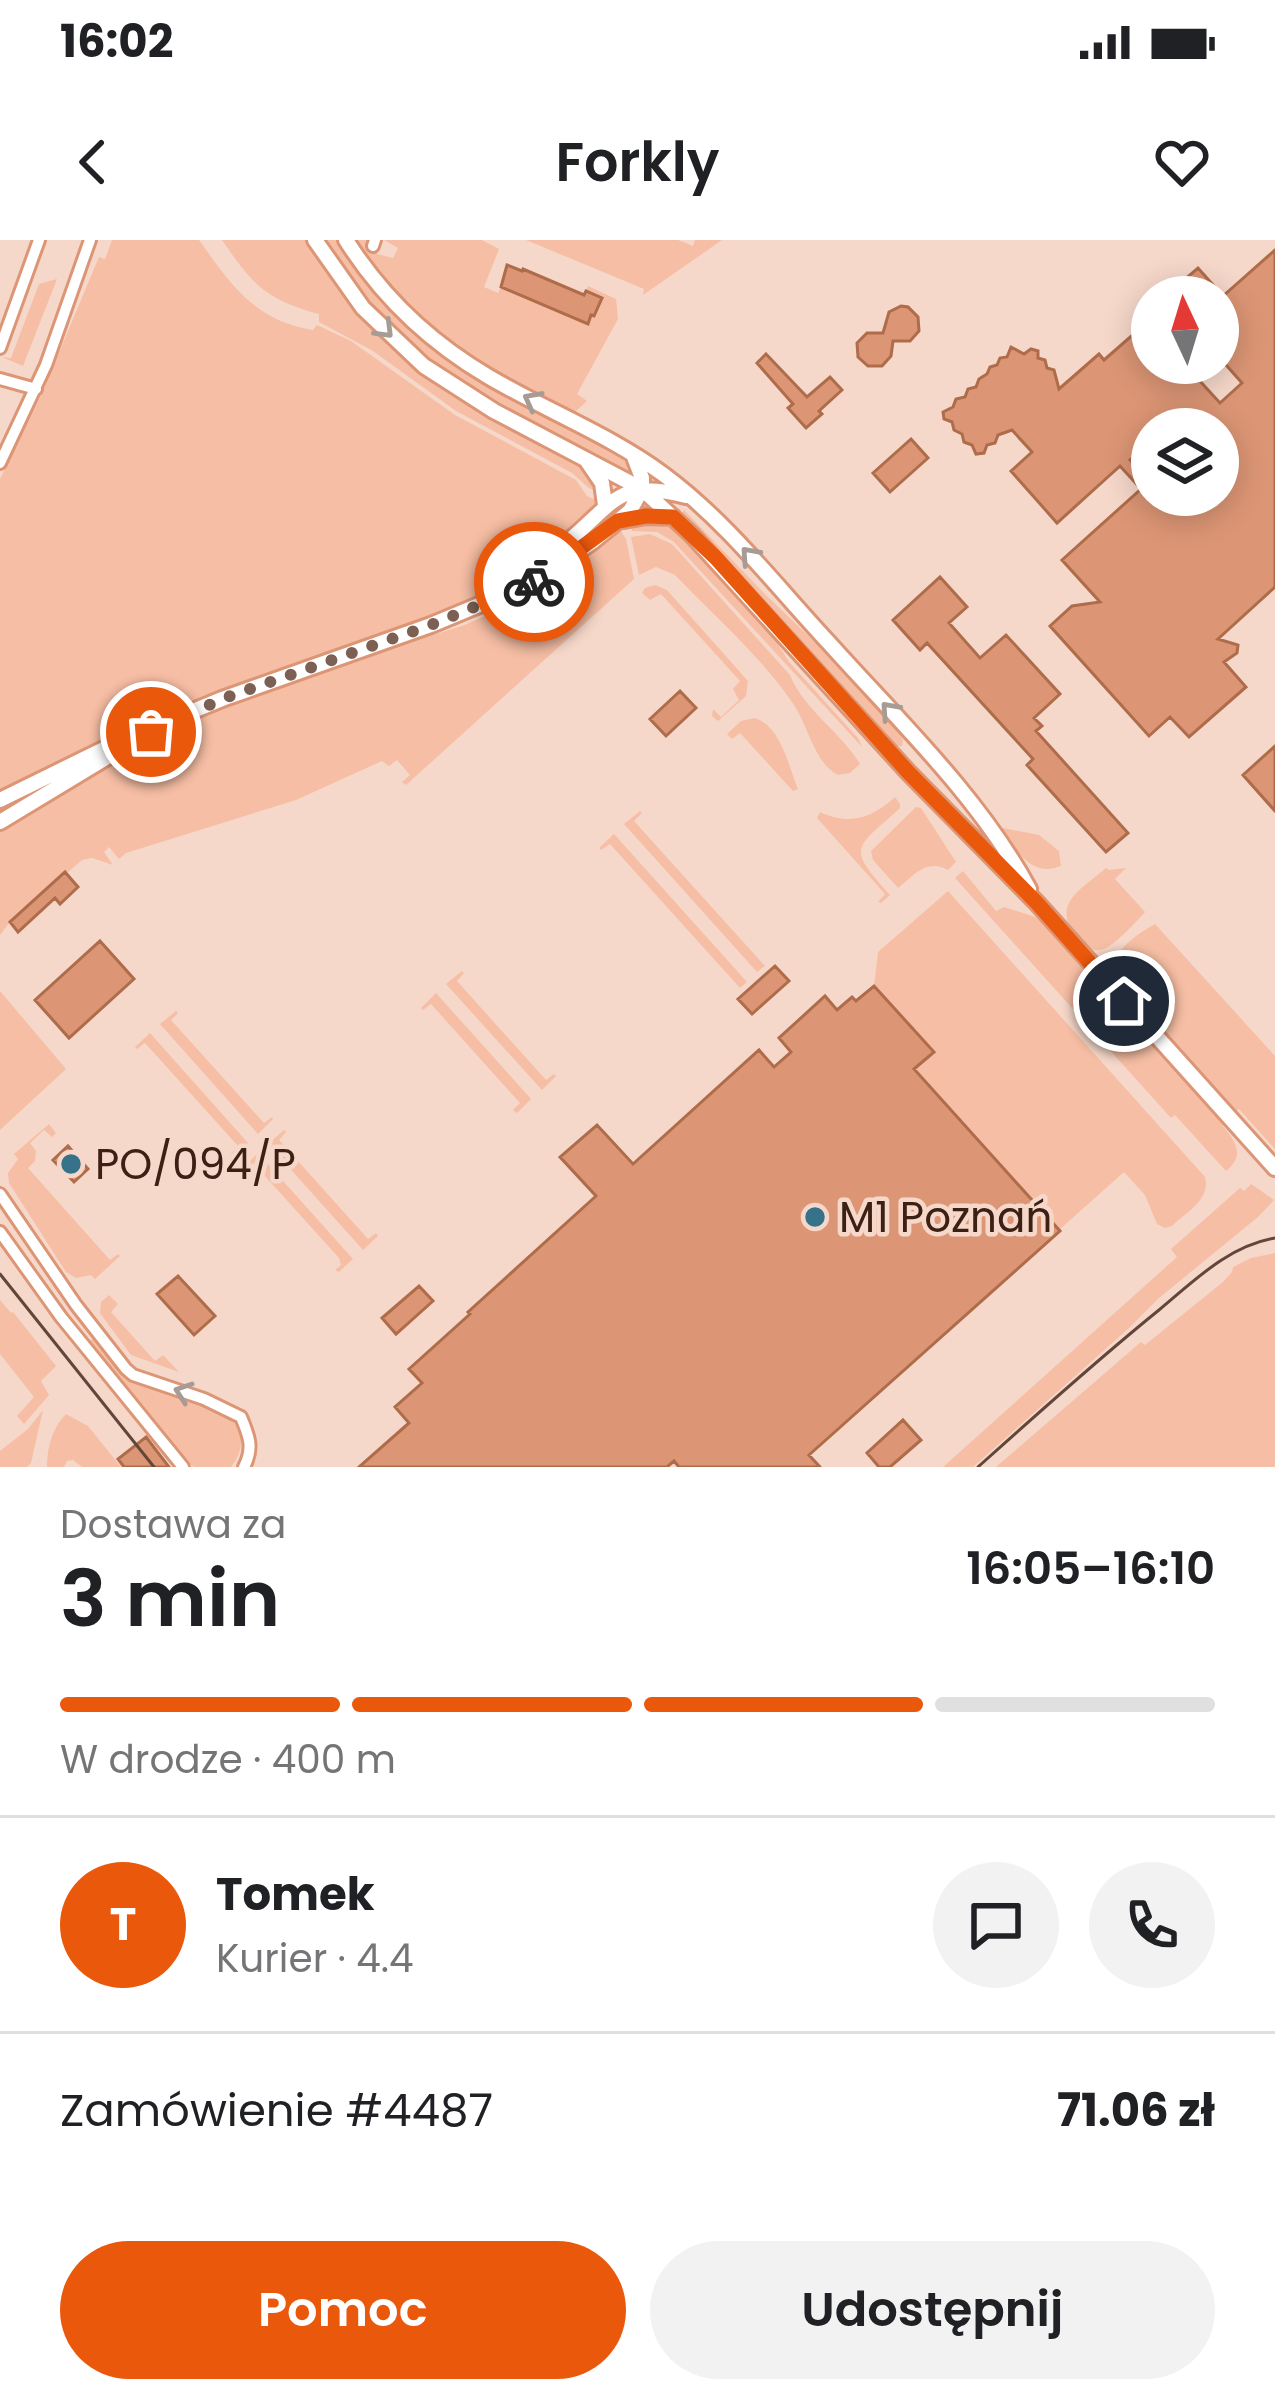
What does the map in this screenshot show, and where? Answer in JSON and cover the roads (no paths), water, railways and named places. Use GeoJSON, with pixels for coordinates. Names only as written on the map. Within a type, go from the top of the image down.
{"type":"FeatureCollection","features":[{"type":"Feature","properties":{"kind":"street"},"geometry":{"type":"LineString","coordinates":[[0,348],[39,240]]}},
{"type":"Feature","properties":{"kind":"street"},"geometry":{"type":"LineString","coordinates":[[0,463],[60,331],[90,240]]}},
{"type":"Feature","properties":{"kind":"street"},"geometry":{"type":"LineString","coordinates":[[315,240],[363,308],[424,366],[494,411],[642,489],[716,558],[1275,1168]]}},
{"type":"Feature","properties":{"kind":"street"},"geometry":{"type":"LineString","coordinates":[[346,240],[387,295],[437,342],[492,379],[660,472],[691,497],[945,773],[1010,854],[1037,903]]}},
{"type":"Feature","properties":{"kind":"street"},"geometry":{"type":"LineString","coordinates":[[0,379],[36,389]]}},
{"type":"Feature","properties":{"kind":"street"},"geometry":{"type":"LineString","coordinates":[[584,457],[602,483],[605,505]]}},
{"type":"Feature","properties":{"kind":"street"},"geometry":{"type":"LineString","coordinates":[[0,800],[172,720],[532,583],[632,507],[642,489],[634,457]]}},
{"type":"Feature","properties":{"kind":"street"},"geometry":{"type":"LineString","coordinates":[[484,602],[559,549],[624,493],[660,489],[691,497]]}},
{"type":"Feature","properties":{"kind":"street"},"geometry":{"type":"LineString","coordinates":[[618,521],[673,517]]}},
{"type":"Feature","properties":{"kind":"street"},"geometry":{"type":"LineString","coordinates":[[0,822],[172,720]]}},
{"type":"Feature","properties":{"kind":"street"},"geometry":{"type":"LineString","coordinates":[[0,1194],[125,1369],[242,1417],[251,1450],[244,1467]]}},
{"type":"Feature","properties":{"kind":"street"},"geometry":{"type":"LineString","coordinates":[[0,1232],[61,1317],[183,1467]]}},
{"type":"Feature","properties":{"kind":"tram line"},"geometry":{"type":"LineString","coordinates":[[978,1467],[1199,1277],[1242,1249],[1275,1238]]}},
{"type":"Feature","properties":{"kind":"tram line"},"geometry":{"type":"LineString","coordinates":[[0,1274],[154,1467]]}},
{"type":"Feature","properties":{"kind":"place","name":"PO/094/P"},"geometry":{"type":"Point","coordinates":[71,1164]}},
{"type":"Feature","properties":{"kind":"place","name":"M1 Poznań"},"geometry":{"type":"Point","coordinates":[815,1217]}}]}
